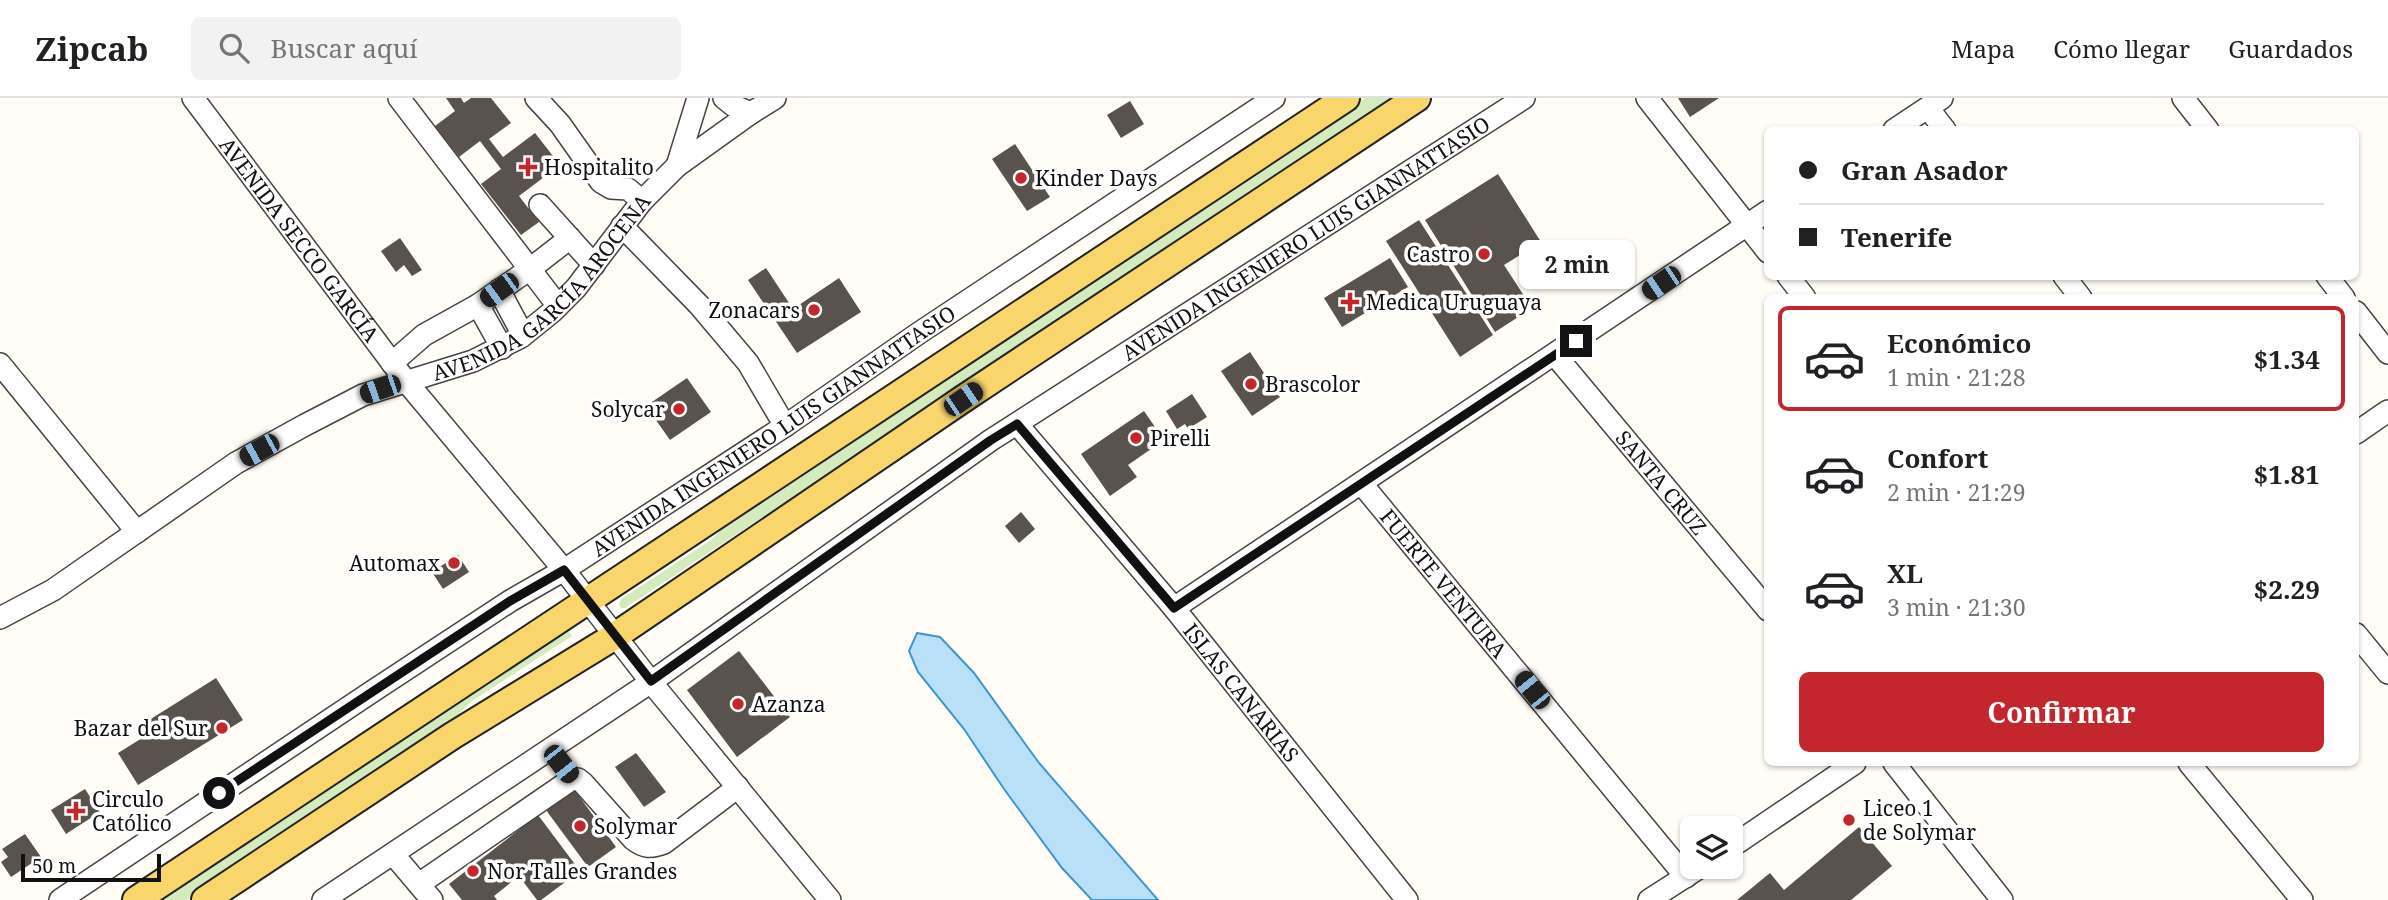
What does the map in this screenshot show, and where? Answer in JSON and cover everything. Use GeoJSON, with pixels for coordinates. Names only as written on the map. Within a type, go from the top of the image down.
{"type":"FeatureCollection","features":[{"type":"Feature","properties":{"kind":"main road","name":"AVENIDA INGENIERO LUIS GIANNATTASIO"},"geometry":{"type":"LineString","coordinates":[[136,900],[1346,98]]}},
{"type":"Feature","properties":{"kind":"main road"},"geometry":{"type":"LineString","coordinates":[[205,900],[452,736],[615,636],[963,399],[1417,98]]}},
{"type":"Feature","properties":{"kind":"street","name":"AVENIDA SECCO GARCÍA"},"geometry":{"type":"LineString","coordinates":[[193,98],[398,372],[564,570],[830,900]]}},
{"type":"Feature","properties":{"kind":"street"},"geometry":{"type":"LineString","coordinates":[[399,98],[558,306]]}},
{"type":"Feature","properties":{"kind":"street"},"geometry":{"type":"LineString","coordinates":[[536,98],[561,124],[601,182],[611,188],[628,190],[642,201]]}},
{"type":"Feature","properties":{"kind":"street"},"geometry":{"type":"LineString","coordinates":[[677,166],[698,98]]}},
{"type":"Feature","properties":{"kind":"street"},"geometry":{"type":"LineString","coordinates":[[724,98],[734,106],[751,113]]}},
{"type":"Feature","properties":{"kind":"street","name":"AVENIDA GARCÍA AROCENA"},"geometry":{"type":"LineString","coordinates":[[0,618],[53,590],[248,457],[363,395],[398,372],[473,361],[523,335],[558,306],[594,265],[642,201],[677,166],[775,98]]}},
{"type":"Feature","properties":{"kind":"street","name":"AVENIDA INGENIERO LUIS GIANNATTASIO"},"geometry":{"type":"LineString","coordinates":[[61,900],[510,601],[564,570],[785,425],[1274,98]]}},
{"type":"Feature","properties":{"kind":"street","name":"AVENIDA INGENIERO LUIS GIANNATTASIO"},"geometry":{"type":"LineString","coordinates":[[323,900],[651,681],[991,440],[1524,98]]}},
{"type":"Feature","properties":{"kind":"street"},"geometry":{"type":"LineString","coordinates":[[1647,98],[1764,247]]}},
{"type":"Feature","properties":{"kind":"street"},"geometry":{"type":"LineString","coordinates":[[2183,98],[2205,126]]}},
{"type":"Feature","properties":{"kind":"street"},"geometry":{"type":"LineString","coordinates":[[1900,126],[1935,103],[1944,126]]}},
{"type":"Feature","properties":{"kind":"street"},"geometry":{"type":"LineString","coordinates":[[540,205],[594,265]]}},
{"type":"Feature","properties":{"kind":"street"},"geometry":{"type":"LineString","coordinates":[[1174,608],[1764,213]]}},
{"type":"Feature","properties":{"kind":"street"},"geometry":{"type":"LineString","coordinates":[[622,226],[699,305],[748,363],[785,425]]}},
{"type":"Feature","properties":{"kind":"street"},"geometry":{"type":"LineString","coordinates":[[398,372],[424,335],[478,305],[570,238]]}},
{"type":"Feature","properties":{"kind":"street"},"geometry":{"type":"LineString","coordinates":[[1791,280],[1802,294]]}},
{"type":"Feature","properties":{"kind":"street"},"geometry":{"type":"LineString","coordinates":[[2067,280],[2078,294]]}},
{"type":"Feature","properties":{"kind":"street"},"geometry":{"type":"LineString","coordinates":[[2330,280],[2341,294]]}},
{"type":"Feature","properties":{"kind":"street"},"geometry":{"type":"LineString","coordinates":[[499,290],[523,335]]}},
{"type":"Feature","properties":{"kind":"street"},"geometry":{"type":"LineString","coordinates":[[478,305],[502,348]]}},
{"type":"Feature","properties":{"kind":"street"},"geometry":{"type":"LineString","coordinates":[[2359,316],[2388,352]]}},
{"type":"Feature","properties":{"kind":"street","name":"SANTA CRUZ"},"geometry":{"type":"LineString","coordinates":[[1555,355],[1764,605]]}},
{"type":"Feature","properties":{"kind":"street"},"geometry":{"type":"LineString","coordinates":[[0,364],[137,532]]}},
{"type":"Feature","properties":{"kind":"street"},"geometry":{"type":"LineString","coordinates":[[2359,431],[2388,411]]}},
{"type":"Feature","properties":{"kind":"street","name":"ISLAS CANARIAS"},"geometry":{"type":"LineString","coordinates":[[1017,424],[1174,608],[1407,900]]}},
{"type":"Feature","properties":{"kind":"street","name":"FUERTE VENTURA"},"geometry":{"type":"LineString","coordinates":[[1361,483],[1680,856]]}},
{"type":"Feature","properties":{"kind":"street"},"geometry":{"type":"LineString","coordinates":[[2359,638],[2388,673]]}},
{"type":"Feature","properties":{"kind":"street"},"geometry":{"type":"LineString","coordinates":[[549,750],[572,779]]}},
{"type":"Feature","properties":{"kind":"street"},"geometry":{"type":"LineString","coordinates":[[1743,839],[1851,766]]}},
{"type":"Feature","properties":{"kind":"street"},"geometry":{"type":"LineString","coordinates":[[1896,766],[2002,900]]}},
{"type":"Feature","properties":{"kind":"street"},"geometry":{"type":"LineString","coordinates":[[2191,766],[2302,900]]}},
{"type":"Feature","properties":{"kind":"street"},"geometry":{"type":"LineString","coordinates":[[393,853],[425,892],[503,826],[572,779],[583,783],[633,839],[640,845],[652,848],[664,843],[738,787]]}},
{"type":"Feature","properties":{"kind":"street"},"geometry":{"type":"LineString","coordinates":[[482,794],[503,826]]}},
{"type":"Feature","properties":{"kind":"street"},"geometry":{"type":"LineString","coordinates":[[1649,900],[1683,879]]}},
{"type":"Feature","properties":{"kind":"green space"},"geometry":{"type":"Polygon","coordinates":[[[1365,98],[1398,98],[625,608],[621,608],[621,599],[711,540],[742,509],[1365,98]]]}},
{"type":"Feature","properties":{"kind":"green space"},"geometry":{"type":"Polygon","coordinates":[[[567,629],[572,636],[472,701],[450,723],[187,900],[155,900],[567,629]]]}},
{"type":"Feature","properties":{"kind":"water"},"geometry":{"type":"Polygon","coordinates":[[[917,633],[940,637],[974,673],[1039,763],[1158,900],[1092,900],[1062,868],[964,729],[918,672],[909,651],[917,633]]]}},
{"type":"Feature","properties":{"kind":"building","name":"Hospitalito"},"geometry":{"type":"Polygon","coordinates":[[[446,98],[461,98],[464,103],[471,98],[491,98],[511,123],[489,139],[503,157],[535,133],[560,165],[519,196],[539,222],[521,235],[481,184],[501,169],[480,141],[459,157],[435,126],[455,111],[446,98]]]}},
{"type":"Feature","properties":{"kind":"building"},"geometry":{"type":"Polygon","coordinates":[[[1678,98],[1719,98],[1690,117],[1678,98]]]}},
{"type":"Feature","properties":{"kind":"building"},"geometry":{"type":"Polygon","coordinates":[[[1130,101],[1144,124],[1121,138],[1107,115],[1130,101]]]}},
{"type":"Feature","properties":{"kind":"building","name":"Kinder Days"},"geometry":{"type":"Polygon","coordinates":[[[1015,144],[1050,197],[1027,211],[992,159],[1015,144]]]}},
{"type":"Feature","properties":{"kind":"building","name":"Castro"},"geometry":{"type":"Polygon","coordinates":[[[1498,174],[1541,242],[1504,265],[1532,308],[1495,332],[1425,220],[1498,174]]]}},
{"type":"Feature","properties":{"kind":"building"},"geometry":{"type":"Polygon","coordinates":[[[1419,220],[1493,335],[1460,357],[1386,241],[1419,220]]]}},
{"type":"Feature","properties":{"kind":"building"},"geometry":{"type":"Polygon","coordinates":[[[400,238],[422,270],[412,276],[404,265],[396,272],[381,251],[400,238]]]}},
{"type":"Feature","properties":{"kind":"building"},"geometry":{"type":"Polygon","coordinates":[[[1390,258],[1408,287],[1342,327],[1324,298],[1390,258]]]}},
{"type":"Feature","properties":{"kind":"building","name":"Zonacars"},"geometry":{"type":"Polygon","coordinates":[[[766,268],[793,309],[839,278],[861,312],[797,353],[748,280],[766,268]]]}},
{"type":"Feature","properties":{"kind":"building","name":"Brascolor"},"geometry":{"type":"Polygon","coordinates":[[[1250,352],[1280,397],[1252,416],[1221,371],[1250,352]]]}},
{"type":"Feature","properties":{"kind":"building","name":"Solycar"},"geometry":{"type":"Polygon","coordinates":[[[687,378],[711,412],[670,440],[646,406],[687,378]]]}},
{"type":"Feature","properties":{"kind":"building"},"geometry":{"type":"Polygon","coordinates":[[[1192,394],[1207,417],[1188,429],[1185,424],[1177,429],[1166,411],[1192,394]]]}},
{"type":"Feature","properties":{"kind":"building"},"geometry":{"type":"Polygon","coordinates":[[[1144,411],[1164,440],[1128,465],[1137,477],[1110,496],[1081,454],[1144,411]]]}},
{"type":"Feature","properties":{"kind":"building"},"geometry":{"type":"Polygon","coordinates":[[[1021,512],[1035,529],[1019,543],[1005,526],[1021,512]]]}},
{"type":"Feature","properties":{"kind":"building","name":"Automax"},"geometry":{"type":"Polygon","coordinates":[[[458,555],[469,572],[443,589],[432,572],[458,555]]]}},
{"type":"Feature","properties":{"kind":"building","name":"Azanza"},"geometry":{"type":"Polygon","coordinates":[[[739,651],[790,717],[737,757],[687,690],[739,651]]]}},
{"type":"Feature","properties":{"kind":"building"},"geometry":{"type":"Polygon","coordinates":[[[216,678],[243,720],[138,785],[118,753],[152,732],[146,722],[216,678]]]}},
{"type":"Feature","properties":{"kind":"building","name":"Solymar"},"geometry":{"type":"Polygon","coordinates":[[[636,753],[666,792],[644,807],[615,767],[636,753]]]}},
{"type":"Feature","properties":{"kind":"building","name":"Solymar"},"geometry":{"type":"Polygon","coordinates":[[[571,785],[616,847],[588,867],[543,806],[571,785]]]}},
{"type":"Feature","properties":{"kind":"building","name":"Circulo Católico"},"geometry":{"type":"Polygon","coordinates":[[[85,789],[100,812],[66,834],[51,810],[85,789]]]}},
{"type":"Feature","properties":{"kind":"building"},"geometry":{"type":"Polygon","coordinates":[[[538,815],[580,871],[541,900],[537,900],[519,876],[494,896],[497,900],[462,900],[449,884],[538,815]]]}},
{"type":"Feature","properties":{"kind":"building"},"geometry":{"type":"Polygon","coordinates":[[[1859,827],[1892,866],[1851,900],[1737,900],[1770,873],[1784,890],[1859,827]]]}},
{"type":"Feature","properties":{"kind":"building"},"geometry":{"type":"Polygon","coordinates":[[[25,834],[41,857],[11,877],[1,862],[8,857],[2,849],[25,834]]]}},
{"type":"Feature","properties":{"kind":"place","name":"Hospitalito"},"geometry":{"type":"Point","coordinates":[528,167]}},
{"type":"Feature","properties":{"kind":"place","name":"Kinder Days"},"geometry":{"type":"Point","coordinates":[1021,178]}},
{"type":"Feature","properties":{"kind":"place","name":"Castro"},"geometry":{"type":"Point","coordinates":[1484,254]}},
{"type":"Feature","properties":{"kind":"place","name":"Medica Uruguaya"},"geometry":{"type":"Point","coordinates":[1350,302]}},
{"type":"Feature","properties":{"kind":"place","name":"Zonacars"},"geometry":{"type":"Point","coordinates":[814,310]}},
{"type":"Feature","properties":{"kind":"place","name":"Brascolor"},"geometry":{"type":"Point","coordinates":[1251,384]}},
{"type":"Feature","properties":{"kind":"place","name":"Solycar"},"geometry":{"type":"Point","coordinates":[679,409]}},
{"type":"Feature","properties":{"kind":"place","name":"Pirelli"},"geometry":{"type":"Point","coordinates":[1136,438]}},
{"type":"Feature","properties":{"kind":"place","name":"Automax"},"geometry":{"type":"Point","coordinates":[454,563]}},
{"type":"Feature","properties":{"kind":"place","name":"Azanza"},"geometry":{"type":"Point","coordinates":[738,704]}},
{"type":"Feature","properties":{"kind":"place","name":"Bazar del Sur"},"geometry":{"type":"Point","coordinates":[222,728]}},
{"type":"Feature","properties":{"kind":"place","name":"Circulo Católico"},"geometry":{"type":"Point","coordinates":[76,811]}},
{"type":"Feature","properties":{"kind":"place","name":"Liceo 1 de Solymar"},"geometry":{"type":"Point","coordinates":[1849,820]}},
{"type":"Feature","properties":{"kind":"place","name":"Solymar"},"geometry":{"type":"Point","coordinates":[580,826]}},
{"type":"Feature","properties":{"kind":"place","name":"Nor Talles Grandes"},"geometry":{"type":"Point","coordinates":[473,871]}},
{"type":"Feature","properties":{"kind":"route"},"geometry":{"type":"LineString","coordinates":[[219,793],[510,601],[564,570],[651,681],[1017,424],[1174,608],[1576,341]]}}]}
